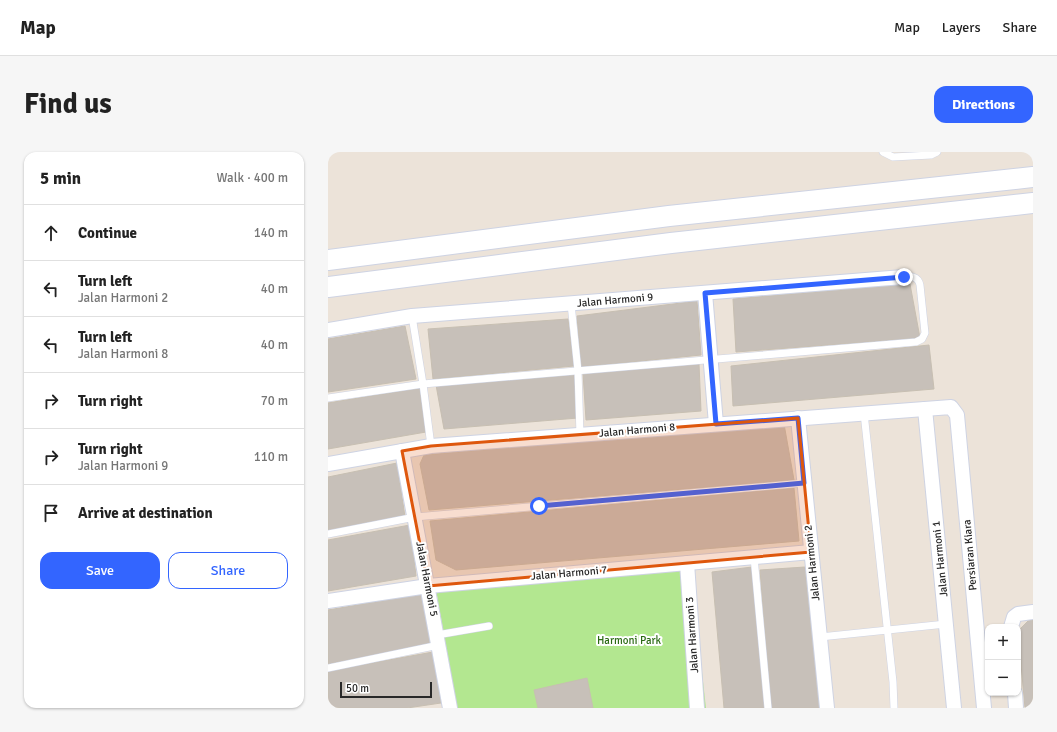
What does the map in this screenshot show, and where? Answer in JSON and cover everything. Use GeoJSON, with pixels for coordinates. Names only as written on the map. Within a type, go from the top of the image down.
{"type":"FeatureCollection","features":[{"type":"Feature","properties":{"kind":"main road"},"geometry":{"type":"LineString","coordinates":[[328,260],[668,216],[1033,177]]}},
{"type":"Feature","properties":{"kind":"main road"},"geometry":{"type":"LineString","coordinates":[[328,287],[671,243],[1033,203]]}},
{"type":"Feature","properties":{"kind":"street","name":"Jalan Harmoni 9"},"geometry":{"type":"LineString","coordinates":[[328,330],[412,316],[904,277]]}},
{"type":"Feature","properties":{"kind":"street"},"geometry":{"type":"LineString","coordinates":[[705,293],[716,424]]}},
{"type":"Feature","properties":{"kind":"street","name":"Jalan Harmoni 8"},"geometry":{"type":"LineString","coordinates":[[328,464],[430,446],[948,407]]}},
{"type":"Feature","properties":{"kind":"street","name":"Persiaran Kiara"},"geometry":{"type":"LineString","coordinates":[[948,407],[953,409],[957,415],[984,708]]}},
{"type":"Feature","properties":{"kind":"street","name":"Jalan Harmoni 1"},"geometry":{"type":"LineString","coordinates":[[925,409],[954,708]]}},
{"type":"Feature","properties":{"kind":"street","name":"Jalan Harmoni 2"},"geometry":{"type":"LineString","coordinates":[[798,418],[827,708]]}},
{"type":"Feature","properties":{"kind":"street","name":"Jalan Harmoni 5"},"geometry":{"type":"LineString","coordinates":[[402,451],[450,708]]}},
{"type":"Feature","properties":{"kind":"street","name":"Jalan Harmoni 7"},"geometry":{"type":"LineString","coordinates":[[328,601],[428,586],[811,552]]}},
{"type":"Feature","properties":{"kind":"street","name":"Jalan Harmoni 3"},"geometry":{"type":"LineString","coordinates":[[687,562],[698,708]]}},
{"type":"Feature","properties":{"kind":"street"},"geometry":{"type":"LineString","coordinates":[[1012,622],[1018,614],[1033,612]]}},
{"type":"Feature","properties":{"kind":"street"},"geometry":{"type":"LineString","coordinates":[[1015,696],[1016,708]]}},
{"type":"Feature","properties":{"kind":"lane"},"geometry":{"type":"LineString","coordinates":[[883,152],[893,157],[931,154],[937,152]]}},
{"type":"Feature","properties":{"kind":"lane"},"geometry":{"type":"LineString","coordinates":[[328,398],[423,384],[920,341],[924,332],[920,281],[914,277],[904,277]]}},
{"type":"Feature","properties":{"kind":"lane"},"geometry":{"type":"LineString","coordinates":[[571,304],[578,371],[580,435]]}},
{"type":"Feature","properties":{"kind":"lane"},"geometry":{"type":"LineString","coordinates":[[412,316],[423,384],[430,446]]}},
{"type":"Feature","properties":{"kind":"lane"},"geometry":{"type":"LineString","coordinates":[[864,413],[888,629],[894,708]]}},
{"type":"Feature","properties":{"kind":"lane"},"geometry":{"type":"LineString","coordinates":[[328,534],[415,517],[804,483]]}},
{"type":"Feature","properties":{"kind":"lane"},"geometry":{"type":"LineString","coordinates":[[754,557],[768,708]]}},
{"type":"Feature","properties":{"kind":"lane"},"geometry":{"type":"LineString","coordinates":[[820,638],[888,629],[946,624]]}},
{"type":"Feature","properties":{"kind":"lane"},"geometry":{"type":"LineString","coordinates":[[328,668],[489,626]]}},
{"type":"Feature","properties":{"kind":"highlighted area"},"geometry":{"type":"Polygon","coordinates":[[[798,418],[811,552],[428,586],[402,451],[431,446],[798,418]]]}},
{"type":"Feature","properties":{"kind":"green space","name":"Harmoni Park"},"geometry":{"type":"Polygon","coordinates":[[[690,565],[706,708],[457,708],[436,590],[690,565]]]}},
{"type":"Feature","properties":{"kind":"building"},"geometry":{"type":"Polygon","coordinates":[[[910,284],[920,338],[736,352],[733,299],[910,284]]]}},
{"type":"Feature","properties":{"kind":"building"},"geometry":{"type":"Polygon","coordinates":[[[697,301],[701,355],[581,367],[577,316],[697,301]]]}},
{"type":"Feature","properties":{"kind":"building"},"geometry":{"type":"Polygon","coordinates":[[[568,319],[574,366],[433,379],[428,329],[568,319]]]}},
{"type":"Feature","properties":{"kind":"building"},"geometry":{"type":"Polygon","coordinates":[[[405,326],[416,379],[328,392],[328,339],[405,326]]]}},
{"type":"Feature","properties":{"kind":"building"},"geometry":{"type":"Polygon","coordinates":[[[929,345],[934,389],[733,406],[731,366],[929,345]]]}},
{"type":"Feature","properties":{"kind":"building"},"geometry":{"type":"Polygon","coordinates":[[[699,364],[701,411],[586,420],[583,373],[699,364]]]}},
{"type":"Feature","properties":{"kind":"building"},"geometry":{"type":"Polygon","coordinates":[[[574,375],[578,418],[444,429],[436,385],[574,375]]]}},
{"type":"Feature","properties":{"kind":"building"},"geometry":{"type":"Polygon","coordinates":[[[420,388],[426,432],[328,449],[328,403],[420,388]]]}},
{"type":"Feature","properties":{"kind":"building"},"geometry":{"type":"Polygon","coordinates":[[[784,424],[794,480],[429,510],[420,464],[424,455],[784,424]]]}},
{"type":"Feature","properties":{"kind":"building"},"geometry":{"type":"Polygon","coordinates":[[[397,463],[405,517],[328,531],[328,477],[397,463]]]}},
{"type":"Feature","properties":{"kind":"building"},"geometry":{"type":"Polygon","coordinates":[[[794,488],[799,541],[456,570],[436,560],[430,521],[794,488]]]}},
{"type":"Feature","properties":{"kind":"building"},"geometry":{"type":"Polygon","coordinates":[[[410,525],[416,576],[328,591],[328,540],[410,525]]]}},
{"type":"Feature","properties":{"kind":"building"},"geometry":{"type":"Polygon","coordinates":[[[752,567],[765,708],[724,708],[712,572],[752,567]]]}},
{"type":"Feature","properties":{"kind":"building"},"geometry":{"type":"Polygon","coordinates":[[[805,567],[820,708],[771,708],[760,570],[805,567]]]}},
{"type":"Feature","properties":{"kind":"building"},"geometry":{"type":"Polygon","coordinates":[[[422,594],[433,643],[328,664],[328,610],[422,594]]]}},
{"type":"Feature","properties":{"kind":"building"},"geometry":{"type":"Polygon","coordinates":[[[1033,620],[1033,708],[1025,708],[1021,664],[1021,628],[1028,621],[1033,620]]]}},
{"type":"Feature","properties":{"kind":"building"},"geometry":{"type":"Polygon","coordinates":[[[433,652],[441,703],[407,708],[328,708],[328,671],[433,652]]]}},
{"type":"Feature","properties":{"kind":"building"},"geometry":{"type":"Polygon","coordinates":[[[587,678],[593,708],[538,708],[534,690],[587,678]]]}},
{"type":"Feature","properties":{"kind":"route"},"geometry":{"type":"LineString","coordinates":[[539,506],[804,483],[798,418],[716,424],[705,293],[904,277]]}}]}
